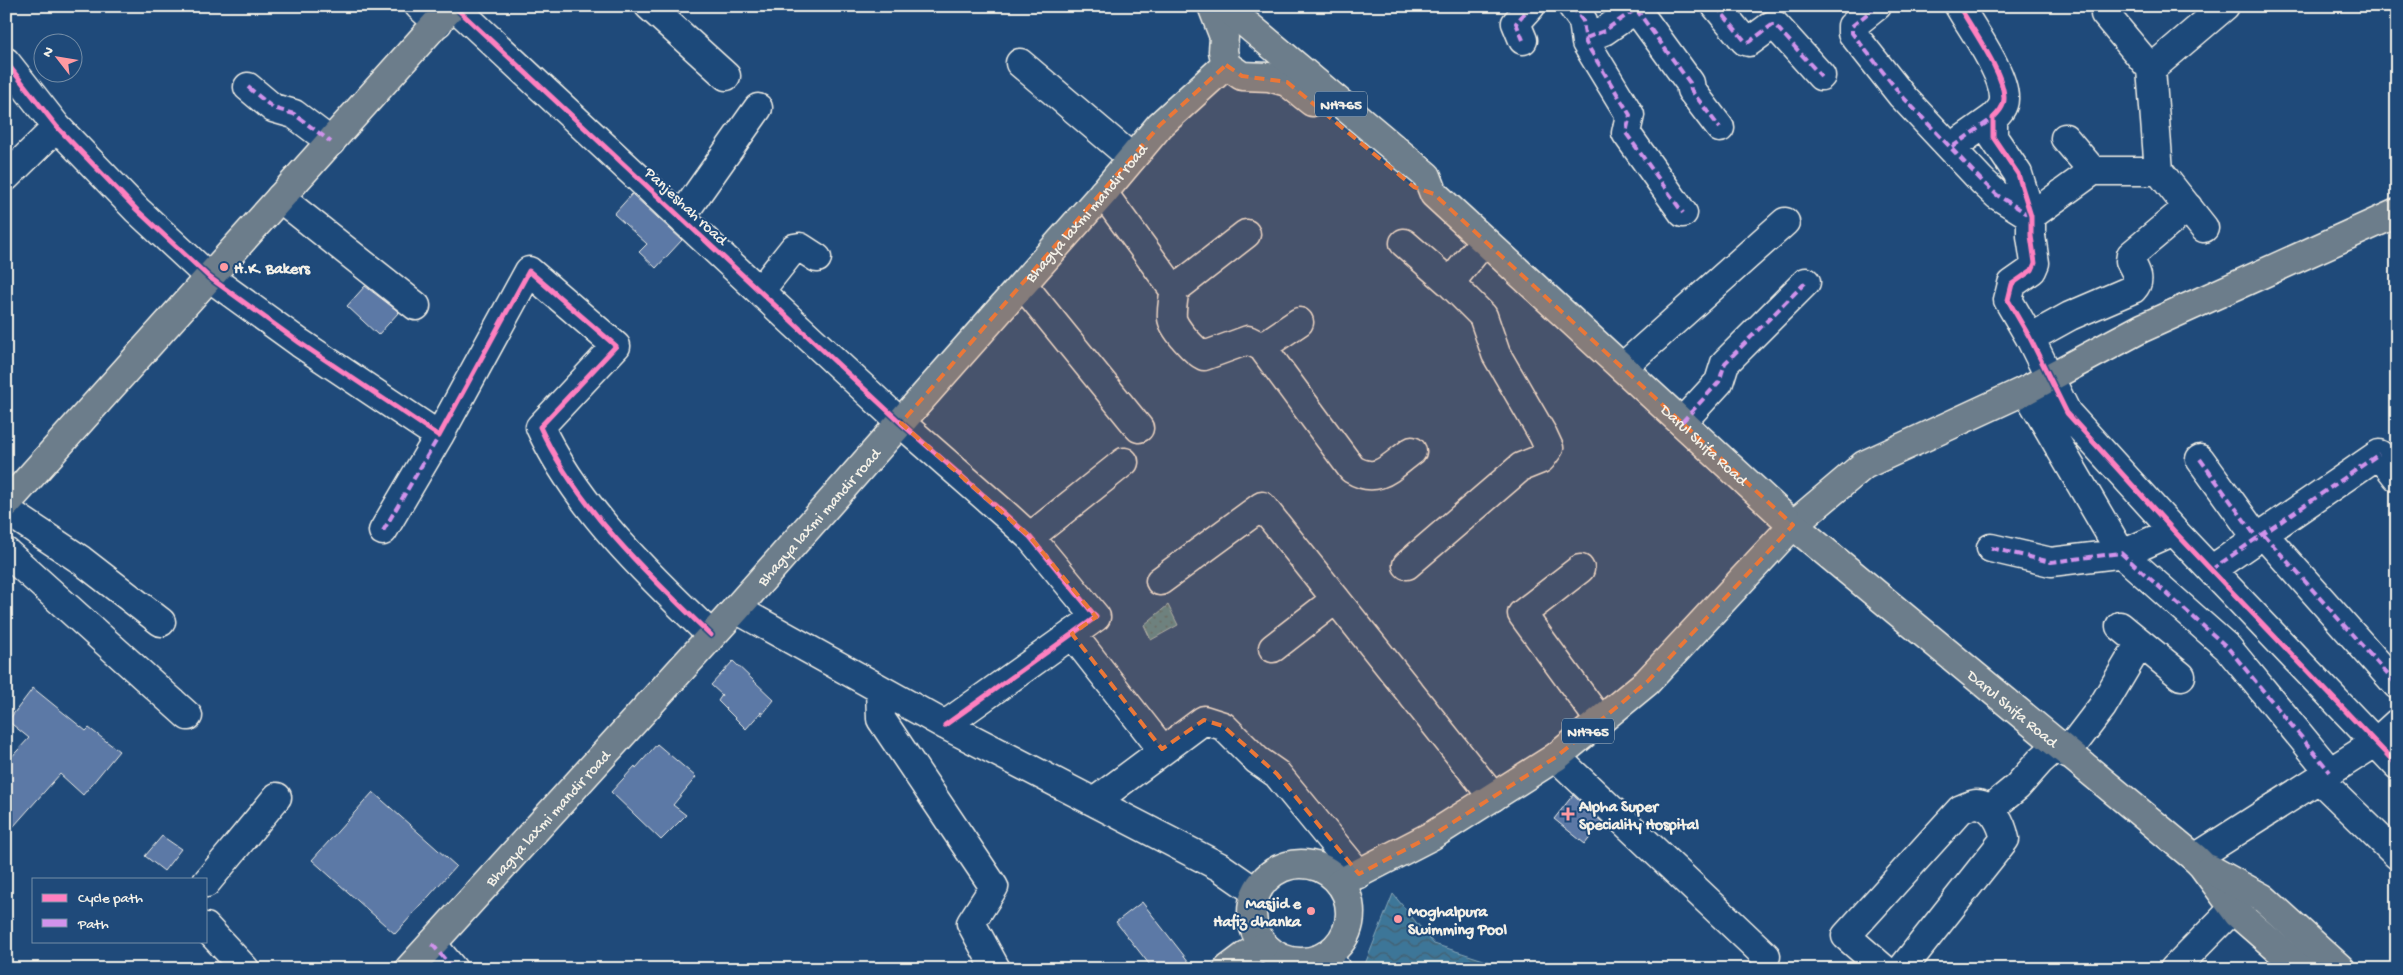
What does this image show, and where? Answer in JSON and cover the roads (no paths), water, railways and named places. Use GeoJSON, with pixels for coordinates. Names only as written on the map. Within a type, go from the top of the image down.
{"type":"FeatureCollection","features":[{"type":"Feature","properties":{"kind":"main road","name":"NH765"},"geometry":{"type":"LineString","coordinates":[[1212,6],[1235,17],[1223,51],[1226,65],[1242,76],[1269,77],[1287,82],[1414,187],[1434,194]]}},
{"type":"Feature","properties":{"kind":"main road"},"geometry":{"type":"LineString","coordinates":[[6,504],[331,142],[441,10]]}},
{"type":"Feature","properties":{"kind":"main road","name":"Darul Shifa Road"},"geometry":{"type":"LineString","coordinates":[[1235,17],[1427,176],[1434,194],[1793,525],[2061,750],[2198,861],[2263,898],[2341,969]]}},
{"type":"Feature","properties":{"kind":"main road","name":"Bhagya laxmi mandir road"},"geometry":{"type":"LineString","coordinates":[[409,969],[902,423],[1160,125],[1226,65]]}},
{"type":"Feature","properties":{"kind":"main road"},"geometry":{"type":"LineString","coordinates":[[1793,525],[1864,464],[2026,390],[2142,328],[2397,213]]}},
{"type":"Feature","properties":{"kind":"main road","name":"NH765"},"geometry":{"type":"LineString","coordinates":[[1350,878],[1433,835],[1556,757],[1647,682],[1793,525]]}},
{"type":"Feature","properties":{"kind":"main road","name":"Darul Shifa Road"},"geometry":{"type":"LineString","coordinates":[[2198,861],[2234,908],[2296,964]]}},
{"type":"Feature","properties":{"kind":"main road"},"geometry":{"type":"LineString","coordinates":[[1303,863],[1322,867],[1350,878],[1348,895],[1350,914],[1346,933],[1332,961],[1318,959],[1299,962],[1280,958],[1264,946],[1254,930],[1251,911],[1256,892],[1267,876],[1284,866],[1303,863]]}},
{"type":"Feature","properties":{"kind":"main road"},"geometry":{"type":"LineString","coordinates":[[2296,964],[2308,939]]}},
{"type":"Feature","properties":{"kind":"main road"},"geometry":{"type":"LineString","coordinates":[[1228,969],[1248,954],[1264,946]]}},
{"type":"Feature","properties":{"kind":"street"},"geometry":{"type":"LineString","coordinates":[[649,6],[726,76]]}},
{"type":"Feature","properties":{"kind":"street"},"geometry":{"type":"LineString","coordinates":[[1523,40],[1516,23],[1531,6]]}},
{"type":"Feature","properties":{"kind":"street"},"geometry":{"type":"LineString","coordinates":[[1572,6],[1583,21],[1586,44],[1630,115],[1626,133],[1683,214]]}},
{"type":"Feature","properties":{"kind":"street"},"geometry":{"type":"LineString","coordinates":[[1716,6],[1745,41],[1749,42],[1772,25],[1775,25],[1821,76]]}},
{"type":"Feature","properties":{"kind":"street"},"geometry":{"type":"LineString","coordinates":[[1877,6],[1852,26],[1852,33],[1902,96],[1997,195],[2031,216]]}},
{"type":"Feature","properties":{"kind":"street"},"geometry":{"type":"LineString","coordinates":[[1952,147],[1993,118],[2002,107],[2004,98],[1995,66],[1959,6]]}},
{"type":"Feature","properties":{"kind":"street"},"geometry":{"type":"LineString","coordinates":[[2151,69],[2224,6]]}},
{"type":"Feature","properties":{"kind":"street"},"geometry":{"type":"LineString","coordinates":[[1586,38],[1604,31],[1638,8],[1690,83],[1691,90],[1720,128]]}},
{"type":"Feature","properties":{"kind":"street","name":"Panjeshah road"},"geometry":{"type":"LineString","coordinates":[[441,10],[681,216],[902,423],[1030,537],[1096,617],[1072,634]]}},
{"type":"Feature","properties":{"kind":"street"},"geometry":{"type":"LineString","coordinates":[[2030,338],[2070,316],[2133,289],[2137,285],[2138,278],[2130,261],[2131,255],[2196,218],[2158,171],[2151,69],[2105,14]]}},
{"type":"Feature","properties":{"kind":"street"},"geometry":{"type":"LineString","coordinates":[[6,62],[57,127],[137,210],[209,277],[300,343],[439,436]]}},
{"type":"Feature","properties":{"kind":"street"},"geometry":{"type":"LineString","coordinates":[[1020,63],[1132,158]]}},
{"type":"Feature","properties":{"kind":"street"},"geometry":{"type":"LineString","coordinates":[[248,87],[273,108],[294,114],[331,142]]}},
{"type":"Feature","properties":{"kind":"street"},"geometry":{"type":"LineString","coordinates":[[681,216],[758,108]]}},
{"type":"Feature","properties":{"kind":"street"},"geometry":{"type":"LineString","coordinates":[[1993,118],[1993,137],[2018,174],[2031,216],[2031,236],[2035,263],[2032,270],[2012,284],[2008,300],[2030,338],[2067,412],[2174,531],[2397,765]]}},
{"type":"Feature","properties":{"kind":"street"},"geometry":{"type":"LineString","coordinates":[[6,177],[57,127]]}},
{"type":"Feature","properties":{"kind":"street"},"geometry":{"type":"LineString","coordinates":[[2065,138],[2093,171]]}},
{"type":"Feature","properties":{"kind":"street"},"geometry":{"type":"LineString","coordinates":[[2031,216],[2093,171],[2158,171]]}},
{"type":"Feature","properties":{"kind":"street"},"geometry":{"type":"LineString","coordinates":[[1103,193],[1174,290],[1172,317],[1174,324],[1198,353],[1204,356],[1210,355],[1229,345],[1248,340],[1262,347],[1352,469],[1364,476],[1377,476],[1412,451]]}},
{"type":"Feature","properties":{"kind":"street"},"geometry":{"type":"LineString","coordinates":[[280,198],[416,306]]}},
{"type":"Feature","properties":{"kind":"street"},"geometry":{"type":"LineString","coordinates":[[1623,368],[1785,222]]}},
{"type":"Feature","properties":{"kind":"street"},"geometry":{"type":"LineString","coordinates":[[1174,290],[1246,234]]}},
{"type":"Feature","properties":{"kind":"street"},"geometry":{"type":"LineString","coordinates":[[1450,283],[1484,241]]}},
{"type":"Feature","properties":{"kind":"street"},"geometry":{"type":"LineString","coordinates":[[1404,243],[1450,283],[1483,316],[1496,354],[1549,448],[1541,459],[1521,467],[1408,565]]}},
{"type":"Feature","properties":{"kind":"street"},"geometry":{"type":"LineString","coordinates":[[760,291],[794,248],[800,248],[817,258]]}},
{"type":"Feature","properties":{"kind":"street"},"geometry":{"type":"LineString","coordinates":[[383,531],[439,436],[530,271],[616,346],[540,427],[550,450],[572,483],[640,568],[710,636]]}},
{"type":"Feature","properties":{"kind":"street"},"geometry":{"type":"LineString","coordinates":[[1682,422],[1719,382],[1725,363],[1806,282]]}},
{"type":"Feature","properties":{"kind":"street"},"geometry":{"type":"LineString","coordinates":[[1023,285],[1138,428]]}},
{"type":"Feature","properties":{"kind":"street"},"geometry":{"type":"LineString","coordinates":[[1262,347],[1299,322]]}},
{"type":"Feature","properties":{"kind":"street"},"geometry":{"type":"LineString","coordinates":[[2026,390],[2121,553],[2228,648],[2324,775],[2397,855]]}},
{"type":"Feature","properties":{"kind":"street"},"geometry":{"type":"LineString","coordinates":[[2211,570],[2379,454],[2397,477]]}},
{"type":"Feature","properties":{"kind":"street"},"geometry":{"type":"LineString","coordinates":[[2200,460],[2260,536],[2397,685]]}},
{"type":"Feature","properties":{"kind":"street"},"geometry":{"type":"LineString","coordinates":[[1030,537],[1124,462]]}},
{"type":"Feature","properties":{"kind":"street"},"geometry":{"type":"LineString","coordinates":[[1160,581],[1262,506],[1493,797]]}},
{"type":"Feature","properties":{"kind":"street"},"geometry":{"type":"LineString","coordinates":[[6,510],[81,560],[161,622]]}},
{"type":"Feature","properties":{"kind":"street"},"geometry":{"type":"LineString","coordinates":[[1991,548],[2051,562],[2121,553],[2174,531]]}},
{"type":"Feature","properties":{"kind":"street"},"geometry":{"type":"LineString","coordinates":[[6,552],[188,716]]}},
{"type":"Feature","properties":{"kind":"street"},"geometry":{"type":"LineString","coordinates":[[1580,569],[1522,614],[1600,721]]}},
{"type":"Feature","properties":{"kind":"street"},"geometry":{"type":"LineString","coordinates":[[1273,648],[1336,599]]}},
{"type":"Feature","properties":{"kind":"street"},"geometry":{"type":"LineString","coordinates":[[736,609],[945,725],[1220,867],[1256,892]]}},
{"type":"Feature","properties":{"kind":"street"},"geometry":{"type":"LineString","coordinates":[[945,725],[1072,634],[1162,749]]}},
{"type":"Feature","properties":{"kind":"street"},"geometry":{"type":"LineString","coordinates":[[1990,809],[2061,750],[2102,707],[2130,635],[2181,676]]}},
{"type":"Feature","properties":{"kind":"street"},"geometry":{"type":"LineString","coordinates":[[880,688],[881,719],[994,886],[971,922],[996,969]]}},
{"type":"Feature","properties":{"kind":"street"},"geometry":{"type":"LineString","coordinates":[[1094,802],[1162,749],[1204,720],[1223,726],[1256,760],[1277,774],[1350,878]]}},
{"type":"Feature","properties":{"kind":"street"},"geometry":{"type":"LineString","coordinates":[[2198,861],[2324,775],[2375,743],[2397,723]]}},
{"type":"Feature","properties":{"kind":"street"},"geometry":{"type":"LineString","coordinates":[[1556,757],[1766,956]]}},
{"type":"Feature","properties":{"kind":"street"},"geometry":{"type":"LineString","coordinates":[[208,881],[277,797]]}},
{"type":"Feature","properties":{"kind":"street"},"geometry":{"type":"LineString","coordinates":[[1884,969],[1846,936],[1961,809],[1976,804],[1990,809],[2002,827],[2005,839],[1902,969]]}},
{"type":"Feature","properties":{"kind":"street"},"geometry":{"type":"LineString","coordinates":[[2174,969],[2234,908]]}},
{"type":"Feature","properties":{"kind":"street"},"geometry":{"type":"LineString","coordinates":[[208,929],[245,969]]}},
{"type":"Feature","properties":{"kind":"street"},"geometry":{"type":"LineString","coordinates":[[432,944],[453,969]]}},
{"type":"Feature","properties":{"kind":"water","name":"Moghalpura Swimming Pool"},"geometry":{"type":"Polygon","coordinates":[[[1393,894],[1434,944],[1493,963],[1500,969],[1363,969],[1393,894]]]}},
{"type":"Feature","properties":{"kind":"place","name":"H.K. Bakers"},"geometry":{"type":"Point","coordinates":[224,267]}},
{"type":"Feature","properties":{"kind":"place","name":"Alpha Super Speciality Hospital"},"geometry":{"type":"Point","coordinates":[1568,814]}},
{"type":"Feature","properties":{"kind":"place","name":"Masjid e Hafiz dhanka"},"geometry":{"type":"Point","coordinates":[1311,911]}},
{"type":"Feature","properties":{"kind":"place","name":"Moghalpura Swimming Pool"},"geometry":{"type":"Point","coordinates":[1398,919]}}]}
